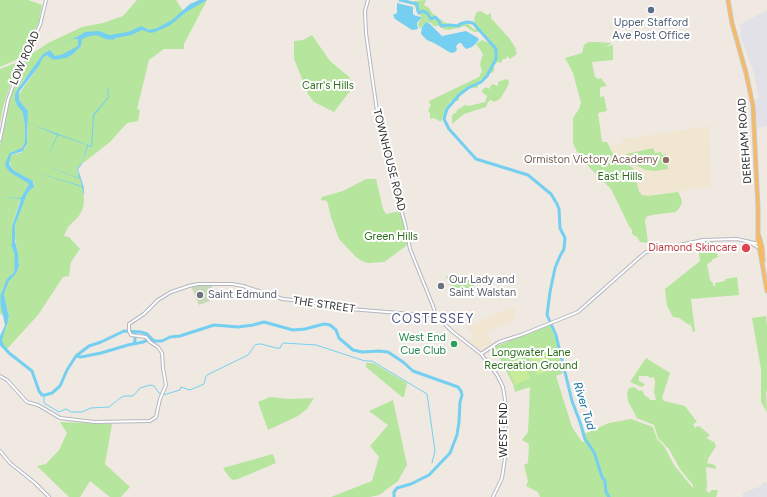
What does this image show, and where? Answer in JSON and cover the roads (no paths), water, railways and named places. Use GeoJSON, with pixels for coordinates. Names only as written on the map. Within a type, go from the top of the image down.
{"type":"FeatureCollection","features":[{"type":"Feature","properties":{"kind":"highway","name":"DEREHAM ROAD"},"geometry":{"type":"LineString","coordinates":[[728,0],[732,23],[746,73],[753,106],[759,236],[767,291]]}},
{"type":"Feature","properties":{"kind":"highway","name":"DEREHAM ROAD"},"geometry":{"type":"LineString","coordinates":[[759,236],[758,244],[761,248]]}},
{"type":"Feature","properties":{"kind":"street","name":"LOW ROAD"},"geometry":{"type":"LineString","coordinates":[[0,140],[8,100],[20,66],[40,25],[46,0]]}},
{"type":"Feature","properties":{"kind":"street","name":"TOWNHOUSE ROAD"},"geometry":{"type":"LineString","coordinates":[[368,0],[365,10],[366,33],[377,111],[390,171],[405,224],[410,249],[436,316]]}},
{"type":"Feature","properties":{"kind":"street"},"geometry":{"type":"LineString","coordinates":[[481,354],[499,342],[569,317],[578,312],[646,252],[703,240],[737,239],[758,244]]}},
{"type":"Feature","properties":{"kind":"street"},"geometry":{"type":"LineString","coordinates":[[748,242],[761,248]]}},
{"type":"Feature","properties":{"kind":"street","name":"THE STREET"},"geometry":{"type":"LineString","coordinates":[[0,376],[7,380],[27,402],[38,405],[55,416],[64,419],[104,423],[152,420],[156,417],[166,382],[162,353],[158,347],[144,336],[135,336],[130,333],[129,328],[130,322],[138,318],[158,300],[171,292],[189,286],[222,283],[244,286],[283,299],[310,302],[338,308],[436,316]]}},
{"type":"Feature","properties":{"kind":"street","name":"WEST END"},"geometry":{"type":"LineString","coordinates":[[436,316],[453,332],[481,354],[500,380],[505,401],[506,434],[504,469],[502,478],[493,497]]}},
{"type":"Feature","properties":{"kind":"street"},"geometry":{"type":"LineString","coordinates":[[0,451],[10,463],[35,483],[49,497]]}},
{"type":"Feature","properties":{"kind":"water"},"geometry":{"type":"Polygon","coordinates":[[[199,0],[207,0],[188,11],[169,26],[155,32],[151,33],[142,30],[131,35],[111,39],[98,35],[90,36],[82,39],[81,46],[73,54],[66,58],[58,59],[47,55],[43,58],[39,66],[19,92],[19,100],[28,111],[27,144],[23,151],[11,155],[9,164],[13,170],[33,181],[34,188],[27,194],[15,225],[15,241],[19,266],[16,273],[9,281],[4,294],[9,317],[2,340],[4,345],[2,348],[0,344],[0,336],[5,325],[6,317],[5,314],[0,315],[5,313],[1,294],[7,279],[16,267],[16,255],[12,244],[12,227],[21,199],[2,197],[21,198],[29,184],[26,180],[11,172],[5,164],[9,154],[22,148],[25,142],[25,111],[15,101],[15,94],[17,90],[43,54],[50,50],[55,56],[61,55],[78,46],[78,39],[73,39],[49,49],[85,32],[99,31],[109,35],[128,32],[141,26],[149,30],[157,28],[172,20],[190,4],[199,0]]]}},
{"type":"Feature","properties":{"kind":"water"},"geometry":{"type":"Polygon","coordinates":[[[397,3],[413,7],[413,14],[422,17],[417,23],[418,29],[412,30],[395,19],[393,15],[397,13],[397,3]]]}},
{"type":"Feature","properties":{"kind":"water"},"geometry":{"type":"Polygon","coordinates":[[[426,22],[442,36],[466,31],[479,40],[472,47],[466,49],[461,43],[459,43],[456,46],[457,50],[451,53],[427,40],[421,34],[422,27],[426,22]]]}},
{"type":"Feature","properties":{"kind":"water"},"geometry":{"type":"Polygon","coordinates":[[[109,86],[109,97],[94,116],[92,147],[88,146],[82,164],[78,169],[84,188],[84,196],[82,187],[32,171],[82,186],[80,179],[30,160],[79,178],[77,168],[82,163],[87,145],[58,135],[46,160],[57,135],[31,124],[91,146],[93,115],[108,97],[107,90],[109,86]]]}},
{"type":"Feature","properties":{"kind":"waterway","name":"River Tud"},"geometry":{"type":"LineString","coordinates":[[400,0],[417,4],[419,13],[423,11],[427,13],[431,19],[435,17],[441,26],[459,26],[460,24],[467,22],[473,23],[496,49],[496,59],[487,76],[481,82],[468,88],[459,95],[447,109],[444,119],[449,129],[476,159],[528,175],[551,194],[557,204],[559,209],[560,228],[565,238],[564,249],[555,268],[547,315],[556,335],[572,401],[585,439],[594,452],[602,477],[605,481],[606,492],[609,497]]}},
{"type":"Feature","properties":{"kind":"waterway"},"geometry":{"type":"LineString","coordinates":[[98,34],[107,38],[113,38]]}},
{"type":"Feature","properties":{"kind":"waterway"},"geometry":{"type":"LineString","coordinates":[[48,54],[53,58],[59,58]]}},
{"type":"Feature","properties":{"kind":"waterway"},"geometry":{"type":"LineString","coordinates":[[18,104],[24,111],[26,122]]}},
{"type":"Feature","properties":{"kind":"waterway"},"geometry":{"type":"LineString","coordinates":[[7,166],[11,171],[29,182]]}},
{"type":"Feature","properties":{"kind":"waterway"},"geometry":{"type":"LineString","coordinates":[[13,245],[16,254],[16,270]]}},
{"type":"Feature","properties":{"kind":"waterway"},"geometry":{"type":"LineString","coordinates":[[2,295],[2,304],[6,323]]}},
{"type":"Feature","properties":{"kind":"waterway"},"geometry":{"type":"LineString","coordinates":[[1,344],[9,353],[32,371],[39,391],[42,395],[45,395],[52,393],[60,386],[67,370],[76,356],[81,357],[101,353],[150,339],[162,341],[170,337],[180,336],[214,325],[238,327],[264,322],[293,330],[305,329],[324,324],[330,325],[336,330],[339,338],[353,350],[362,352],[388,352],[413,371],[458,387],[461,391],[462,395],[457,435],[450,453],[429,475],[411,484],[397,488],[394,492],[394,497]]}},
{"type":"Feature","properties":{"kind":"waterway"},"geometry":{"type":"LineString","coordinates":[[76,356],[89,346],[124,331],[141,332],[147,334],[152,339]]}},
{"type":"Feature","properties":{"kind":"waterway"},"geometry":{"type":"LineString","coordinates":[[134,344],[135,333]]}},
{"type":"Feature","properties":{"kind":"waterway"},"geometry":{"type":"LineString","coordinates":[[44,395],[44,403],[59,412],[66,409],[71,412],[82,412],[91,408],[109,407],[120,398],[124,396],[132,396],[140,388],[150,385],[154,386],[159,393],[163,395],[180,390],[181,387],[190,390],[204,384],[206,376],[209,374],[248,355],[255,345],[258,344],[276,348],[280,348],[284,343],[316,345],[365,361],[372,361],[427,394],[435,451],[432,463]]}},
{"type":"Feature","properties":{"kind":"place","name":"Upper Stafford Ave Post Office"},"geometry":{"type":"Point","coordinates":[651,10]}},
{"type":"Feature","properties":{"kind":"place","name":"Ormiston Victory Academy"},"geometry":{"type":"Point","coordinates":[666,160]}},
{"type":"Feature","properties":{"kind":"place","name":"Diamond Skincare"},"geometry":{"type":"Point","coordinates":[746,248]}},
{"type":"Feature","properties":{"kind":"place","name":"Our Lady and Saint Walstan"},"geometry":{"type":"Point","coordinates":[441,286]}},
{"type":"Feature","properties":{"kind":"place","name":"Saint Edmund"},"geometry":{"type":"Point","coordinates":[200,295]}},
{"type":"Feature","properties":{"kind":"place","name":"West End Cue Club"},"geometry":{"type":"Point","coordinates":[454,344]}},
{"type":"Feature","properties":{"kind":"district","name":"COSTESSEY"},"geometry":{"type":"Point","coordinates":[433,319]}},
{"type":"Feature","properties":{"kind":"park label","name":"Carr's Hills"},"geometry":{"type":"Point","coordinates":[328,86]}},
{"type":"Feature","properties":{"kind":"park label","name":"East Hills"},"geometry":{"type":"Point","coordinates":[620,177]}},
{"type":"Feature","properties":{"kind":"park label","name":"Green Hills"},"geometry":{"type":"Point","coordinates":[391,237]}},
{"type":"Feature","properties":{"kind":"park label","name":"Longwater Lane Recreation Ground"},"geometry":{"type":"Point","coordinates":[531,359]}}]}
